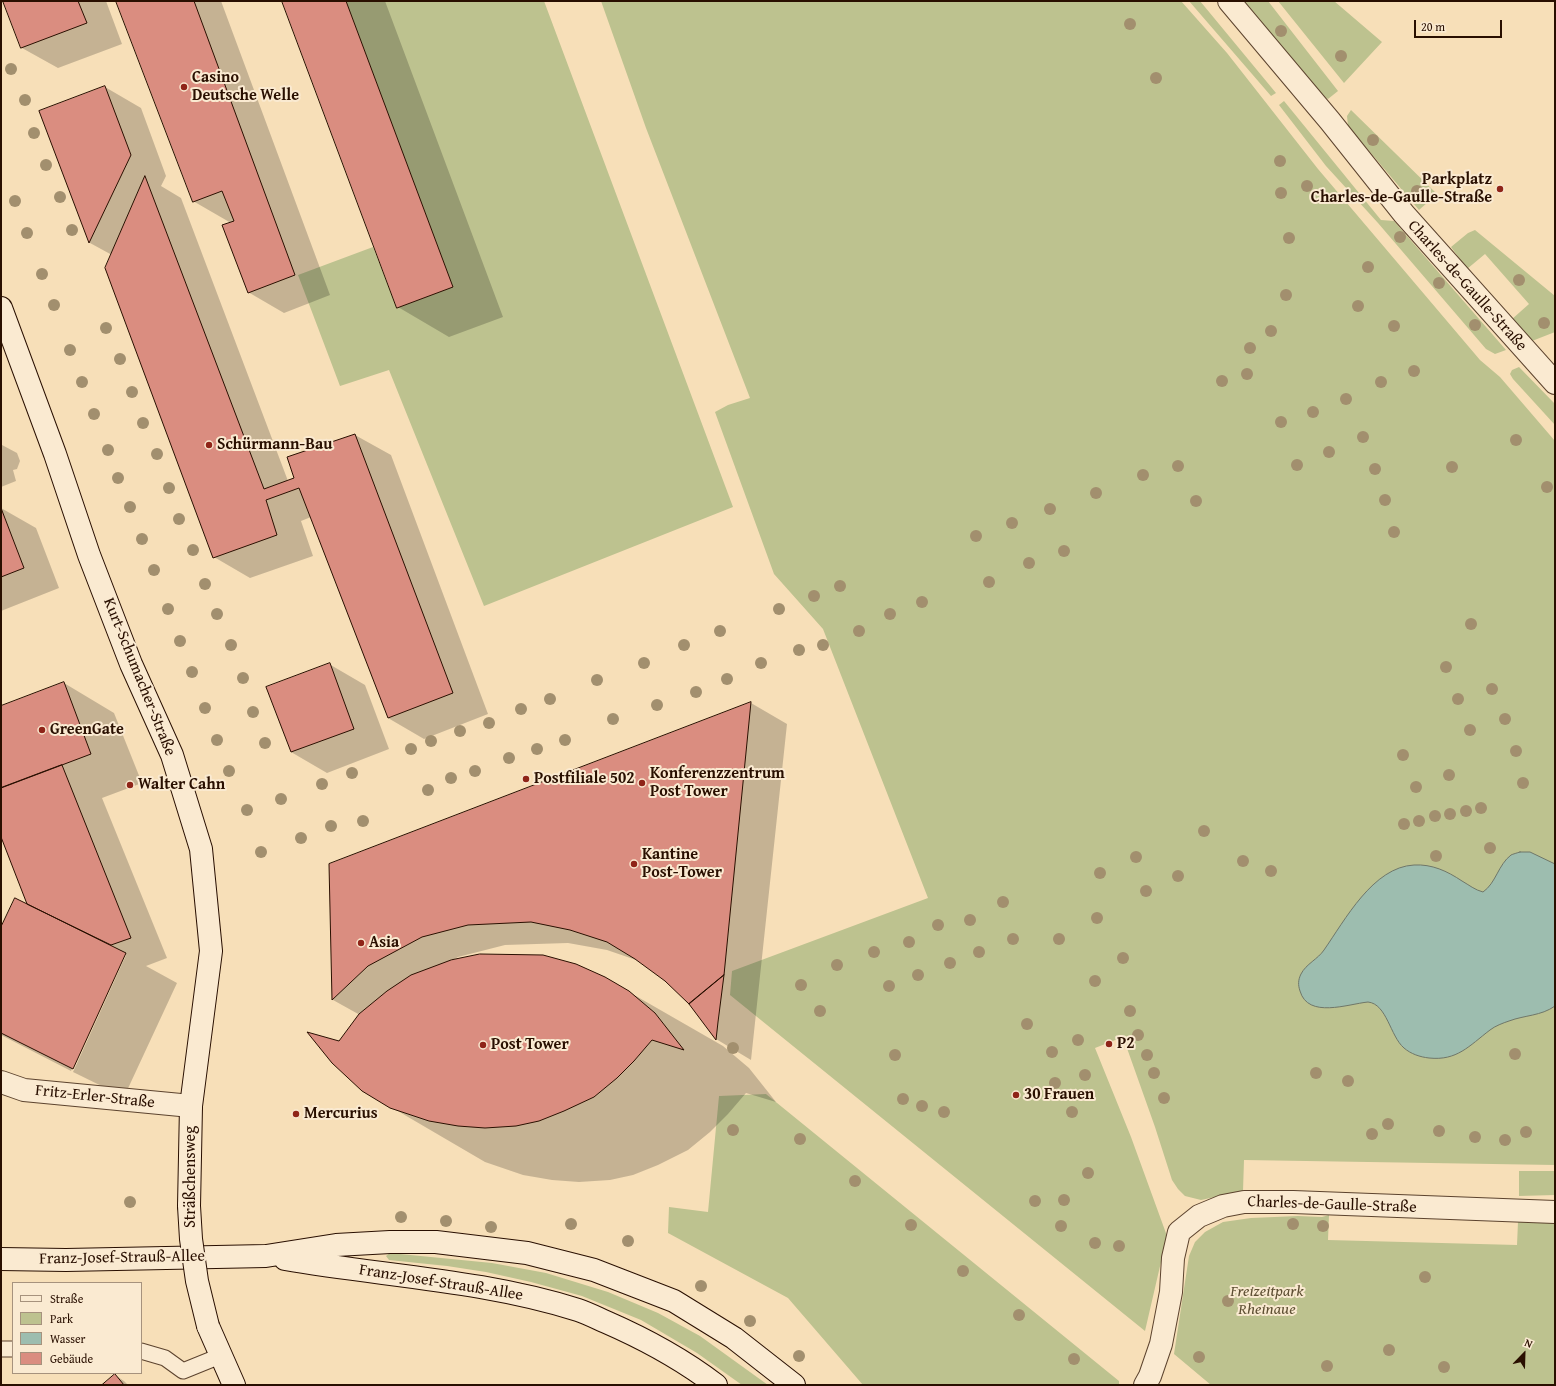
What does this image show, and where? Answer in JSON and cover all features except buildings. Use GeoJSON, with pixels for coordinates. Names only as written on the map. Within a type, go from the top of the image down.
{"type":"FeatureCollection","features":[{"type":"Feature","properties":{"kind":"street","name":"Charles-de-Gaulle-Straße"},"geometry":{"type":"LineString","coordinates":[[1229,1],[1330,121],[1404,214],[1555,383]]}},
{"type":"Feature","properties":{"kind":"street","name":"Kurt-Schumacher-Straße"},"geometry":{"type":"LineString","coordinates":[[1,308],[55,454],[89,555],[132,664],[172,755],[201,849],[211,951],[191,1106]]}},
{"type":"Feature","properties":{"kind":"street","name":"Fritz-Erler-Straße"},"geometry":{"type":"LineString","coordinates":[[1,1082],[24,1090],[191,1106]]}},
{"type":"Feature","properties":{"kind":"street","name":"Sträßchensweg"},"geometry":{"type":"LineString","coordinates":[[191,1106],[189,1206],[191,1239],[197,1281],[208,1326],[234,1385]]}},
{"type":"Feature","properties":{"kind":"street","name":"Charles-de-Gaulle-Straße"},"geometry":{"type":"LineString","coordinates":[[1146,1385],[1161,1344],[1171,1292],[1173,1258],[1179,1232],[1199,1216],[1222,1206],[1244,1202],[1293,1202],[1555,1212]]}},
{"type":"Feature","properties":{"kind":"street","name":"Franz-Josef-Strauß-Allee"},"geometry":{"type":"LineString","coordinates":[[1,1259],[66,1260],[266,1256],[336,1245],[390,1242],[436,1242],[527,1253],[594,1270],[674,1301],[734,1338],[794,1385]]}},
{"type":"Feature","properties":{"kind":"street","name":"Franz-Josef-Strauß-Allee"},"geometry":{"type":"LineString","coordinates":[[266,1256],[333,1267],[429,1278],[480,1286],[579,1311],[622,1329],[665,1350],[716,1385]]}},
{"type":"Feature","properties":{"kind":"lane"},"geometry":{"type":"LineString","coordinates":[[1,1350],[12,1348]]}},
{"type":"Feature","properties":{"kind":"lane"},"geometry":{"type":"LineString","coordinates":[[142,1351],[165,1358],[183,1371],[220,1356]]}},
{"type":"Feature","properties":{"kind":"green space"},"geometry":{"type":"Polygon","coordinates":[[[346,1],[544,1],[733,507],[484,606],[389,370],[340,386],[298,275],[373,247],[397,308],[453,287],[346,1]]]}},
{"type":"Feature","properties":{"kind":"green space"},"geometry":{"type":"Polygon","coordinates":[[[601,1],[1181,1],[1227,53],[1318,169],[1480,360],[1500,377],[1555,441],[1555,1165],[1244,1160],[1243,1191],[1201,1200],[1185,1196],[1172,1180],[1123,1037],[1095,1048],[1131,1137],[1167,1236],[1145,1331],[730,995],[732,971],[928,898],[823,629],[774,574],[715,412],[728,405],[750,398],[646,128],[601,1]]]}},
{"type":"Feature","properties":{"kind":"green space"},"geometry":{"type":"Polygon","coordinates":[[[1189,1],[1200,1],[1276,93],[1271,96],[1189,1]]]}},
{"type":"Feature","properties":{"kind":"green space"},"geometry":{"type":"Polygon","coordinates":[[[1243,1],[1268,1],[1338,91],[1328,99],[1324,97],[1243,1]]]}},
{"type":"Feature","properties":{"kind":"green space"},"geometry":{"type":"Polygon","coordinates":[[[1278,1],[1334,1],[1382,42],[1344,83],[1278,1]]]}},
{"type":"Feature","properties":{"kind":"green space"},"geometry":{"type":"Polygon","coordinates":[[[1284,101],[1381,220],[1394,221],[1506,350],[1495,354],[1486,349],[1378,223],[1326,166],[1279,105],[1284,101]]]}},
{"type":"Feature","properties":{"kind":"green space"},"geometry":{"type":"Polygon","coordinates":[[[1351,110],[1437,194],[1419,210],[1348,126],[1347,116],[1351,110]]]}},
{"type":"Feature","properties":{"kind":"green space"},"geometry":{"type":"Polygon","coordinates":[[[1475,230],[1555,296],[1555,332],[1532,341],[1511,320],[1529,304],[1485,254],[1467,269],[1451,247],[1468,233],[1475,230]]]}},
{"type":"Feature","properties":{"kind":"green space"},"geometry":{"type":"Polygon","coordinates":[[[1519,367],[1555,404],[1555,425],[1513,379],[1510,374],[1512,370],[1519,367]]]}},
{"type":"Feature","properties":{"kind":"green space"},"geometry":{"type":"Polygon","coordinates":[[[766,1094],[1119,1381],[1119,1385],[863,1385],[788,1298],[668,1233],[669,1207],[708,1212],[719,1096],[766,1094]]]}},
{"type":"Feature","properties":{"kind":"green space"},"geometry":{"type":"Polygon","coordinates":[[[1519,1171],[1555,1171],[1555,1195],[1519,1196],[1519,1171]]]}},
{"type":"Feature","properties":{"kind":"green space","name":"Freizeitpark Rheinaue"},"geometry":{"type":"Polygon","coordinates":[[[1329,1215],[1328,1240],[1517,1245],[1518,1222],[1521,1219],[1555,1221],[1555,1385],[1211,1385],[1174,1354],[1189,1256],[1195,1242],[1205,1232],[1223,1222],[1251,1218],[1298,1216],[1322,1217],[1329,1215]]]}},
{"type":"Feature","properties":{"kind":"green space"},"geometry":{"type":"Polygon","coordinates":[[[390,1253],[492,1263],[546,1273],[608,1292],[658,1313],[700,1336],[768,1385],[742,1385],[697,1353],[641,1320],[582,1296],[531,1282],[486,1272],[389,1260],[386,1256],[390,1253]]]}},
{"type":"Feature","properties":{"kind":"water"},"geometry":{"type":"Polygon","coordinates":[[[1520,852],[1530,852],[1555,864],[1555,1006],[1539,1014],[1515,1019],[1499,1025],[1469,1047],[1455,1055],[1429,1058],[1419,1056],[1404,1048],[1399,1043],[1380,1008],[1374,1004],[1368,1002],[1330,1008],[1311,1005],[1304,1000],[1299,985],[1299,978],[1303,970],[1321,953],[1362,897],[1373,885],[1386,875],[1399,868],[1414,865],[1433,867],[1445,871],[1475,889],[1483,892],[1491,884],[1507,859],[1511,855],[1520,852]]]}},
{"type":"Feature","properties":{"kind":"place","name":"Casino Deutsche Welle"},"geometry":{"type":"Point","coordinates":[184,87]}},
{"type":"Feature","properties":{"kind":"place","name":"Parkplatz Charles-de-Gaulle-Straße"},"geometry":{"type":"Point","coordinates":[1500,189]}},
{"type":"Feature","properties":{"kind":"place","name":"Schürmann-Bau"},"geometry":{"type":"Point","coordinates":[209,445]}},
{"type":"Feature","properties":{"kind":"place","name":"GreenGate"},"geometry":{"type":"Point","coordinates":[42,730]}},
{"type":"Feature","properties":{"kind":"place","name":"Postfiliale 502"},"geometry":{"type":"Point","coordinates":[526,779]}},
{"type":"Feature","properties":{"kind":"place","name":"Konferenzzentrum Post Tower"},"geometry":{"type":"Point","coordinates":[642,783]}},
{"type":"Feature","properties":{"kind":"place","name":"Walter Cahn"},"geometry":{"type":"Point","coordinates":[130,785]}},
{"type":"Feature","properties":{"kind":"place","name":"Kantine Post-Tower"},"geometry":{"type":"Point","coordinates":[634,864]}},
{"type":"Feature","properties":{"kind":"place","name":"Asia"},"geometry":{"type":"Point","coordinates":[361,943]}},
{"type":"Feature","properties":{"kind":"place","name":"P2"},"geometry":{"type":"Point","coordinates":[1109,1044]}},
{"type":"Feature","properties":{"kind":"place","name":"Post Tower"},"geometry":{"type":"Point","coordinates":[483,1045]}},
{"type":"Feature","properties":{"kind":"place","name":"30 Frauen"},"geometry":{"type":"Point","coordinates":[1016,1095]}},
{"type":"Feature","properties":{"kind":"place","name":"Mercurius"},"geometry":{"type":"Point","coordinates":[296,1114]}}]}
